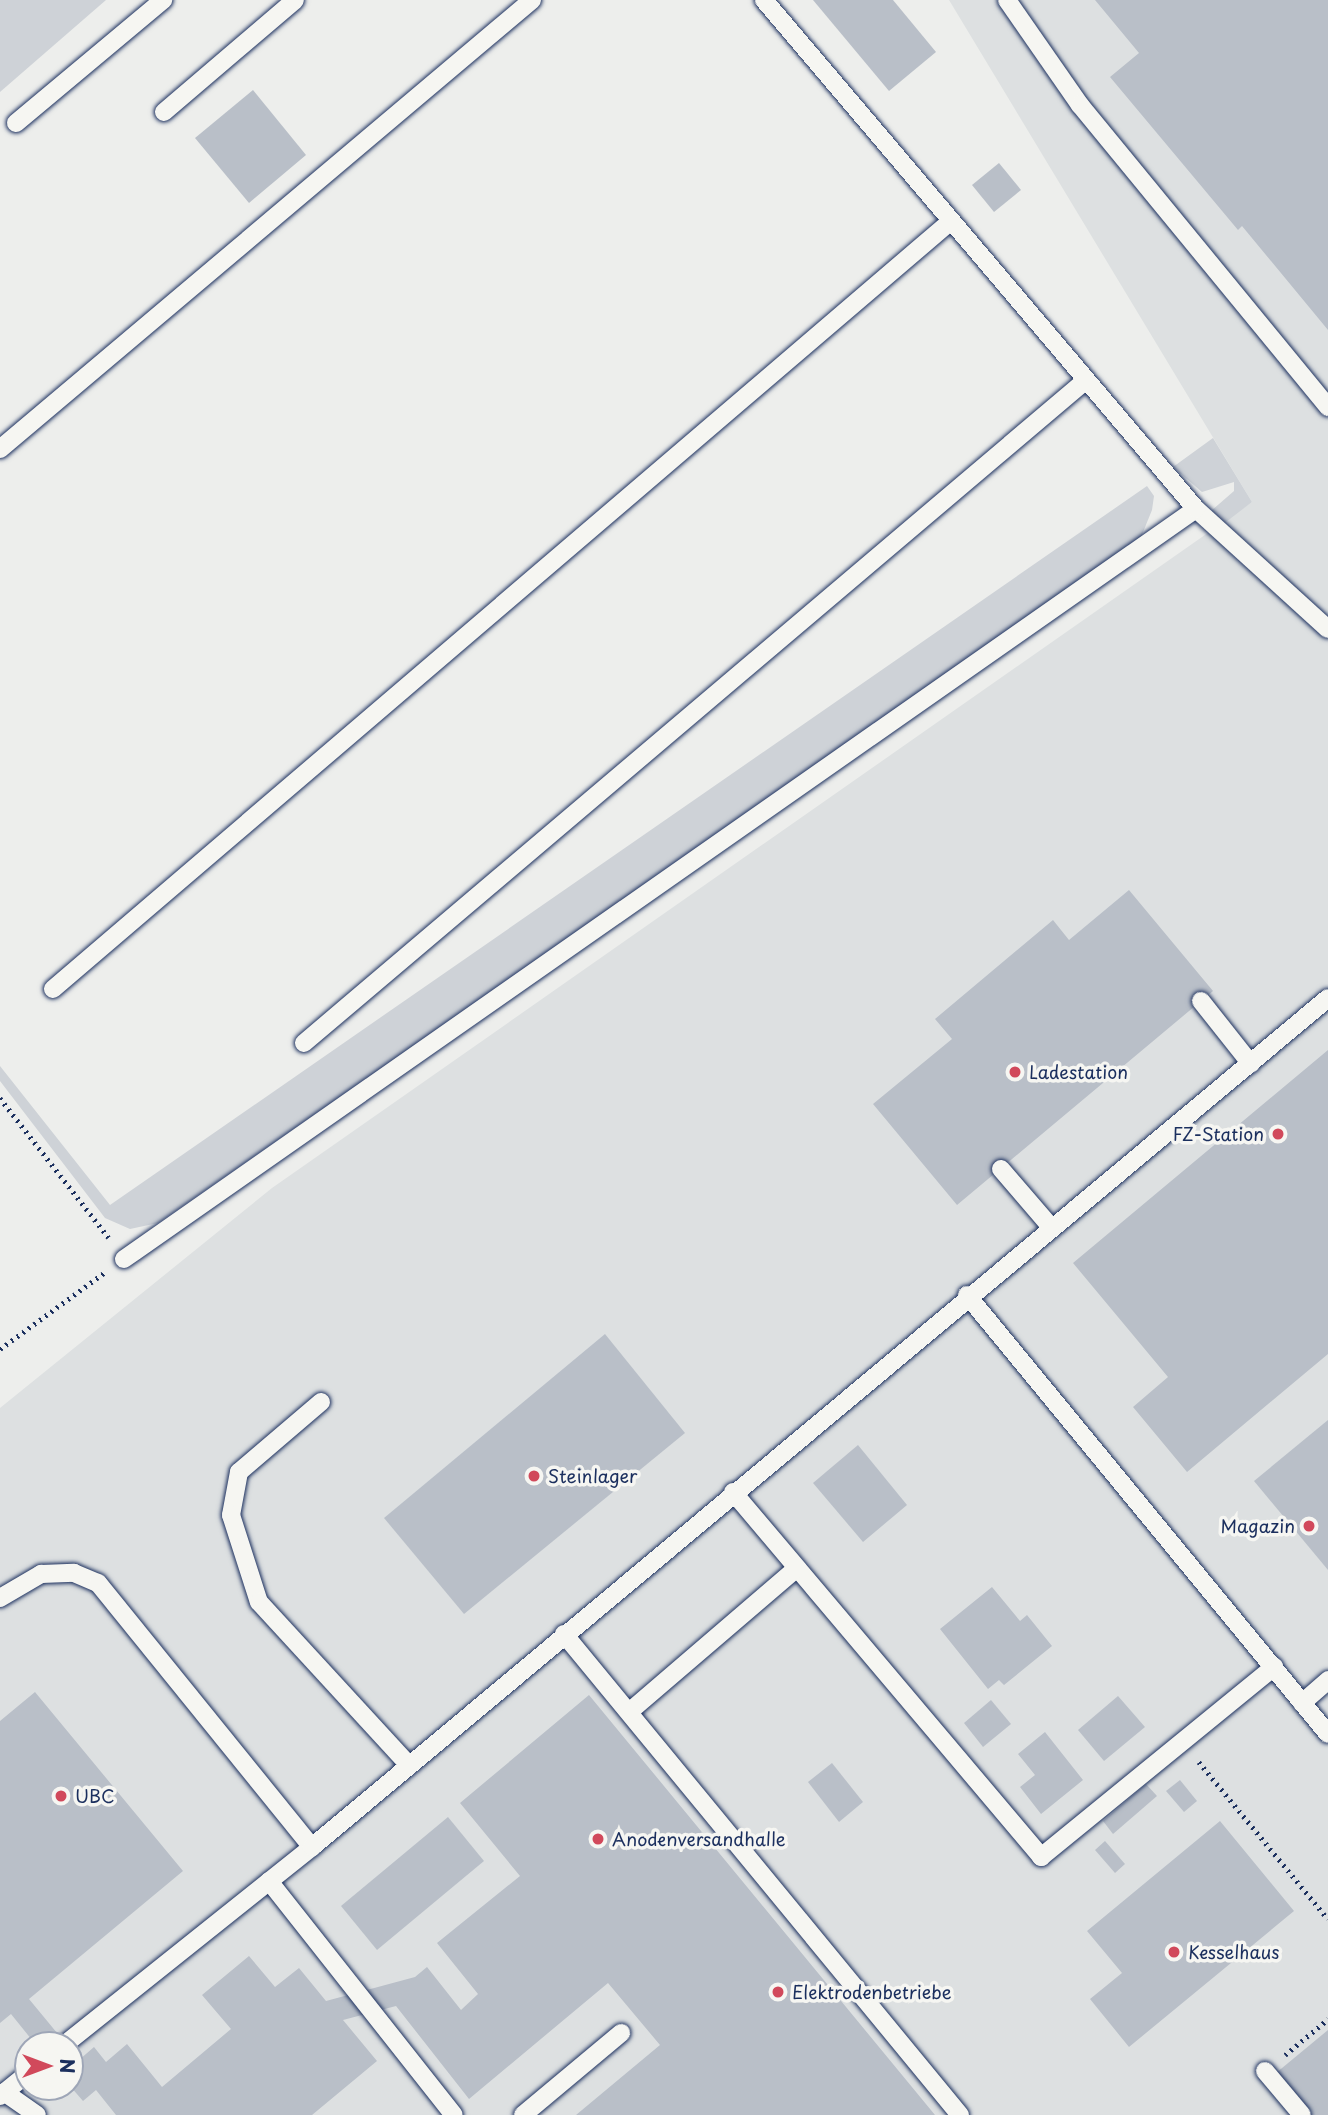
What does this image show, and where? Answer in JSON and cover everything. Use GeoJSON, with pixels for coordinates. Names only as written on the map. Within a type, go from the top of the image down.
{"type":"FeatureCollection","features":[{"type":"Feature","properties":{"kind":"lane"},"geometry":{"type":"LineString","coordinates":[[16,123],[163,0]]}},
{"type":"Feature","properties":{"kind":"lane"},"geometry":{"type":"LineString","coordinates":[[164,112],[295,0]]}},
{"type":"Feature","properties":{"kind":"lane"},"geometry":{"type":"LineString","coordinates":[[0,449],[532,0]]}},
{"type":"Feature","properties":{"kind":"lane"},"geometry":{"type":"LineString","coordinates":[[764,0],[1196,509],[1328,629]]}},
{"type":"Feature","properties":{"kind":"lane"},"geometry":{"type":"LineString","coordinates":[[1007,0],[1080,105],[1328,407]]}},
{"type":"Feature","properties":{"kind":"lane"},"geometry":{"type":"LineString","coordinates":[[53,989],[951,222]]}},
{"type":"Feature","properties":{"kind":"lane"},"geometry":{"type":"LineString","coordinates":[[304,1043],[1085,380]]}},
{"type":"Feature","properties":{"kind":"lane"},"geometry":{"type":"LineString","coordinates":[[120,1262],[1196,509]]}},
{"type":"Feature","properties":{"kind":"lane"},"geometry":{"type":"LineString","coordinates":[[82,2031],[312,1847],[967,1295],[1328,998]]}},
{"type":"Feature","properties":{"kind":"lane"},"geometry":{"type":"LineString","coordinates":[[1201,1001],[1251,1064]]}},
{"type":"Feature","properties":{"kind":"lane"},"geometry":{"type":"LineString","coordinates":[[1000,1169],[1050,1226]]}},
{"type":"Feature","properties":{"kind":"lane"},"geometry":{"type":"LineString","coordinates":[[967,1295],[1328,1734]]}},
{"type":"Feature","properties":{"kind":"lane"},"geometry":{"type":"LineString","coordinates":[[321,1402],[239,1472],[231,1515],[259,1602],[409,1765]]}},
{"type":"Feature","properties":{"kind":"lane"},"geometry":{"type":"LineString","coordinates":[[733,1492],[1041,1857],[1274,1667]]}},
{"type":"Feature","properties":{"kind":"lane"},"geometry":{"type":"LineString","coordinates":[[629,1712],[797,1568]]}},
{"type":"Feature","properties":{"kind":"lane"},"geometry":{"type":"LineString","coordinates":[[0,1598],[41,1574],[74,1573],[98,1583],[312,1847]]}},
{"type":"Feature","properties":{"kind":"lane"},"geometry":{"type":"LineString","coordinates":[[565,1634],[961,2115]]}},
{"type":"Feature","properties":{"kind":"lane"},"geometry":{"type":"LineString","coordinates":[[1302,1703],[1328,1680]]}},
{"type":"Feature","properties":{"kind":"lane"},"geometry":{"type":"LineString","coordinates":[[269,1881],[454,2115]]}},
{"type":"Feature","properties":{"kind":"lane"},"geometry":{"type":"LineString","coordinates":[[523,2115],[621,2033]]}},
{"type":"Feature","properties":{"kind":"lane"},"geometry":{"type":"LineString","coordinates":[[1265,2071],[1302,2115]]}},
{"type":"Feature","properties":{"kind":"lane"},"geometry":{"type":"LineString","coordinates":[[2,2094],[37,2115]]}},
{"type":"Feature","properties":{"kind":"path"},"geometry":{"type":"LineString","coordinates":[[0,1098],[120,1262],[0,1349]]}},
{"type":"Feature","properties":{"kind":"path"},"geometry":{"type":"LineString","coordinates":[[1183,1742],[1328,1919]]}},
{"type":"Feature","properties":{"kind":"path"},"geometry":{"type":"LineString","coordinates":[[1265,2071],[1328,2020]]}},
{"type":"Feature","properties":{"kind":"path"},"geometry":{"type":"LineString","coordinates":[[1323,2024],[1323,2034]]}},
{"type":"Feature","properties":{"kind":"shaded area"},"geometry":{"type":"Polygon","coordinates":[[[0,0],[106,0],[0,92],[0,0]]]}},
{"type":"Feature","properties":{"kind":"shaded area"},"geometry":{"type":"Polygon","coordinates":[[[949,0],[1328,0],[1328,2115],[0,2115],[0,1408],[272,1188],[1252,502],[949,0]]]}},
{"type":"Feature","properties":{"kind":"shaded area"},"geometry":{"type":"Polygon","coordinates":[[[1213,438],[1252,502],[1222,525],[1211,511],[1234,491],[1234,482],[1202,492],[1173,467],[1213,438]]]}},
{"type":"Feature","properties":{"kind":"shaded area"},"geometry":{"type":"Polygon","coordinates":[[[1147,486],[1154,496],[1152,510],[1139,542],[158,1223],[130,1229],[105,1218],[0,1081],[0,1066],[110,1205],[1147,486]]]}},
{"type":"Feature","properties":{"kind":"building"},"geometry":{"type":"Polygon","coordinates":[[[813,0],[893,0],[936,52],[889,91],[813,0]]]}},
{"type":"Feature","properties":{"kind":"building"},"geometry":{"type":"Polygon","coordinates":[[[1095,0],[1328,0],[1328,330],[1242,226],[1238,230],[1110,77],[1139,53],[1095,0]]]}},
{"type":"Feature","properties":{"kind":"building"},"geometry":{"type":"Polygon","coordinates":[[[253,90],[306,155],[249,203],[195,138],[253,90]]]}},
{"type":"Feature","properties":{"kind":"building"},"geometry":{"type":"Polygon","coordinates":[[[999,163],[1021,190],[994,212],[972,185],[999,163]]]}},
{"type":"Feature","properties":{"kind":"building","name":"Ladestation"},"geometry":{"type":"Polygon","coordinates":[[[1129,890],[1213,991],[957,1205],[873,1104],[952,1039],[935,1019],[1053,920],[1069,940],[1129,890]]]}},
{"type":"Feature","properties":{"kind":"building","name":"FZ-Station"},"geometry":{"type":"Polygon","coordinates":[[[1328,1050],[1328,1354],[1187,1472],[1133,1407],[1168,1377],[1073,1263],[1328,1050]]]}},
{"type":"Feature","properties":{"kind":"building","name":"Steinlager"},"geometry":{"type":"Polygon","coordinates":[[[605,1334],[685,1433],[464,1614],[384,1518],[605,1334]]]}},
{"type":"Feature","properties":{"kind":"building","name":"Magazin"},"geometry":{"type":"Polygon","coordinates":[[[1328,1420],[1328,1570],[1254,1481],[1328,1420]]]}},
{"type":"Feature","properties":{"kind":"building"},"geometry":{"type":"Polygon","coordinates":[[[858,1445],[907,1505],[863,1542],[813,1483],[858,1445]]]}},
{"type":"Feature","properties":{"kind":"building"},"geometry":{"type":"Polygon","coordinates":[[[992,1587],[1020,1621],[1027,1615],[1052,1646],[1004,1685],[999,1680],[988,1689],[940,1629],[992,1587]]]}},
{"type":"Feature","properties":{"kind":"building","name":"UBC"},"geometry":{"type":"Polygon","coordinates":[[[35,1692],[183,1871],[29,1999],[55,2031],[25,2031],[11,2014],[0,2023],[0,1721],[35,1692]]]}},
{"type":"Feature","properties":{"kind":"building"},"geometry":{"type":"Polygon","coordinates":[[[589,1695],[935,2115],[576,2115],[660,2045],[608,1983],[469,2099],[396,2006],[343,2020],[377,2061],[312,2115],[116,2115],[96,2090],[84,2100],[84,2056],[94,2047],[106,2062],[127,2044],[162,2087],[231,2029],[202,1995],[249,1956],[275,1987],[299,1968],[326,2001],[415,1977],[427,1967],[461,2010],[478,1994],[437,1943],[520,1876],[460,1803],[589,1695]]]}},
{"type":"Feature","properties":{"kind":"building"},"geometry":{"type":"Polygon","coordinates":[[[1118,1696],[1145,1727],[1104,1761],[1078,1730],[1118,1696]]]}},
{"type":"Feature","properties":{"kind":"building"},"geometry":{"type":"Polygon","coordinates":[[[991,1700],[1011,1724],[983,1747],[964,1723],[991,1700]]]}},
{"type":"Feature","properties":{"kind":"building"},"geometry":{"type":"Polygon","coordinates":[[[1045,1732],[1083,1780],[1041,1814],[1020,1787],[1035,1775],[1018,1754],[1045,1732]]]}},
{"type":"Feature","properties":{"kind":"building"},"geometry":{"type":"Polygon","coordinates":[[[832,1763],[863,1802],[839,1822],[808,1782],[832,1763]]]}},
{"type":"Feature","properties":{"kind":"building"},"geometry":{"type":"Polygon","coordinates":[[[1180,1780],[1197,1801],[1184,1812],[1166,1791],[1180,1780]]]}},
{"type":"Feature","properties":{"kind":"building"},"geometry":{"type":"Polygon","coordinates":[[[1146,1784],[1157,1796],[1113,1834],[1103,1821],[1146,1784]]]}},
{"type":"Feature","properties":{"kind":"building"},"geometry":{"type":"Polygon","coordinates":[[[448,1817],[484,1861],[377,1950],[341,1906],[448,1817]]]}},
{"type":"Feature","properties":{"kind":"building","name":"Kesselhaus"},"geometry":{"type":"Polygon","coordinates":[[[1220,1821],[1294,1911],[1129,2047],[1090,1999],[1122,1973],[1087,1931],[1220,1821]]]}},
{"type":"Feature","properties":{"kind":"building"},"geometry":{"type":"Polygon","coordinates":[[[1105,1841],[1125,1864],[1115,1873],[1095,1850],[1105,1841]]]}},
{"type":"Feature","properties":{"kind":"building"},"geometry":{"type":"Polygon","coordinates":[[[1328,2030],[1328,2115],[1310,2115],[1276,2073],[1328,2030]]]}},
{"type":"Feature","properties":{"kind":"place","name":"Ladestation"},"geometry":{"type":"Point","coordinates":[1015,1072]}},
{"type":"Feature","properties":{"kind":"place","name":"FZ-Station"},"geometry":{"type":"Point","coordinates":[1278,1134]}},
{"type":"Feature","properties":{"kind":"place","name":"Steinlager"},"geometry":{"type":"Point","coordinates":[534,1476]}},
{"type":"Feature","properties":{"kind":"place","name":"Magazin"},"geometry":{"type":"Point","coordinates":[1309,1526]}},
{"type":"Feature","properties":{"kind":"place","name":"UBC"},"geometry":{"type":"Point","coordinates":[61,1796]}},
{"type":"Feature","properties":{"kind":"place","name":"Anodenversandhalle"},"geometry":{"type":"Point","coordinates":[598,1839]}},
{"type":"Feature","properties":{"kind":"place","name":"Kesselhaus"},"geometry":{"type":"Point","coordinates":[1174,1952]}},
{"type":"Feature","properties":{"kind":"place","name":"Elektrodenbetriebe"},"geometry":{"type":"Point","coordinates":[778,1992]}}]}
